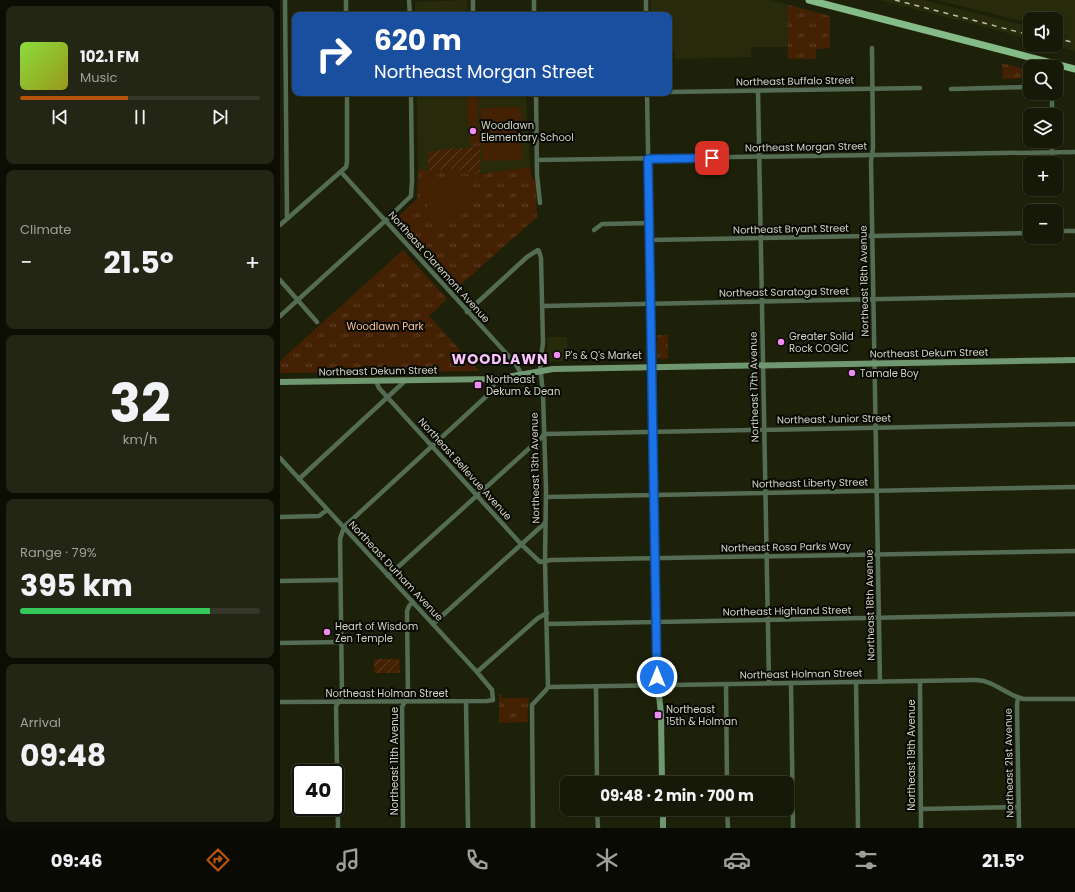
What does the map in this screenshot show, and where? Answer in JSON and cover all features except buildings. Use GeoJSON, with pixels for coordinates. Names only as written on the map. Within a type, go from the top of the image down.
{"type":"FeatureCollection","features":[{"type":"Feature","properties":{"kind":"main road"},"geometry":{"type":"LineString","coordinates":[[809,0],[1035,60]]}},
{"type":"Feature","properties":{"kind":"main road"},"geometry":{"type":"LineString","coordinates":[[1063,67],[1075,69]]}},
{"type":"Feature","properties":{"kind":"street"},"geometry":{"type":"LineString","coordinates":[[285,0],[287,218]]}},
{"type":"Feature","properties":{"kind":"street"},"geometry":{"type":"LineString","coordinates":[[346,0],[346,12]]}},
{"type":"Feature","properties":{"kind":"street"},"geometry":{"type":"LineString","coordinates":[[409,0],[410,12]]}},
{"type":"Feature","properties":{"kind":"street"},"geometry":{"type":"LineString","coordinates":[[473,0],[473,12]]}},
{"type":"Feature","properties":{"kind":"street"},"geometry":{"type":"LineString","coordinates":[[534,0],[534,12]]}},
{"type":"Feature","properties":{"kind":"street"},"geometry":{"type":"LineString","coordinates":[[646,0],[646,12]]}},
{"type":"Feature","properties":{"kind":"street","name":"Northeast 18th Avenue"},"geometry":{"type":"LineString","coordinates":[[872,48],[873,148],[871,161],[880,682]]}},
{"type":"Feature","properties":{"kind":"street","name":"Northeast Buffalo Street"},"geometry":{"type":"LineString","coordinates":[[672,92],[920,88]]}},
{"type":"Feature","properties":{"kind":"street"},"geometry":{"type":"LineString","coordinates":[[951,89],[1023,88]]}},
{"type":"Feature","properties":{"kind":"street","name":"Northeast 17th Avenue"},"geometry":{"type":"LineString","coordinates":[[758,91],[769,683]]}},
{"type":"Feature","properties":{"kind":"street"},"geometry":{"type":"LineString","coordinates":[[280,225],[341,172],[347,165],[347,96]]}},
{"type":"Feature","properties":{"kind":"street"},"geometry":{"type":"LineString","coordinates":[[280,316],[411,196],[411,96]]}},
{"type":"Feature","properties":{"kind":"street"},"geometry":{"type":"LineString","coordinates":[[536,96],[537,160],[540,203]]}},
{"type":"Feature","properties":{"kind":"street"},"geometry":{"type":"LineString","coordinates":[[647,96],[658,685],[661,709],[662,776]]}},
{"type":"Feature","properties":{"kind":"street"},"geometry":{"type":"LineString","coordinates":[[1052,148],[1052,153]]}},
{"type":"Feature","properties":{"kind":"street","name":"Northeast Morgan Street"},"geometry":{"type":"LineString","coordinates":[[537,160],[1075,152]]}},
{"type":"Feature","properties":{"kind":"street","name":"Northeast Claremont Avenue"},"geometry":{"type":"LineString","coordinates":[[341,172],[515,364],[522,375]]}},
{"type":"Feature","properties":{"kind":"street"},"geometry":{"type":"LineString","coordinates":[[594,230],[602,224],[649,223]]}},
{"type":"Feature","properties":{"kind":"street"},"geometry":{"type":"LineString","coordinates":[[1063,232],[1075,231]]}},
{"type":"Feature","properties":{"kind":"street","name":"Northeast Bryant Street"},"geometry":{"type":"LineString","coordinates":[[649,240],[1023,233]]}},
{"type":"Feature","properties":{"kind":"street","name":"Northeast 13th Avenue"},"geometry":{"type":"LineString","coordinates":[[467,312],[527,257],[538,250],[541,254],[541,372],[546,497],[545,562],[548,687]]}},
{"type":"Feature","properties":{"kind":"street"},"geometry":{"type":"LineString","coordinates":[[280,280],[317,322]]}},
{"type":"Feature","properties":{"kind":"street","name":"Northeast Saratoga Street"},"geometry":{"type":"LineString","coordinates":[[542,306],[1075,296]]}},
{"type":"Feature","properties":{"kind":"street","name":"Northeast Dekum Street"},"geometry":{"type":"LineString","coordinates":[[280,382],[496,379],[553,369],[1075,360]]}},
{"type":"Feature","properties":{"kind":"street"},"geometry":{"type":"LineString","coordinates":[[338,828],[336,706],[342,697],[340,536],[344,527],[491,392],[496,379]]}},
{"type":"Feature","properties":{"kind":"street","name":"Northeast Bellevue Avenue"},"geometry":{"type":"LineString","coordinates":[[376,381],[379,388],[521,544],[538,561],[545,562]]}},
{"type":"Feature","properties":{"kind":"street"},"geometry":{"type":"LineString","coordinates":[[299,479],[405,381]]}},
{"type":"Feature","properties":{"kind":"street","name":"Northeast Junior Street"},"geometry":{"type":"LineString","coordinates":[[544,434],[1075,424]]}},
{"type":"Feature","properties":{"kind":"street"},"geometry":{"type":"LineString","coordinates":[[388,576],[544,434]]}},
{"type":"Feature","properties":{"kind":"street","name":"Northeast Durham Avenue"},"geometry":{"type":"LineString","coordinates":[[280,458],[477,672],[492,690],[493,700]]}},
{"type":"Feature","properties":{"kind":"street","name":"Northeast Liberty Street"},"geometry":{"type":"LineString","coordinates":[[546,497],[1075,487]]}},
{"type":"Feature","properties":{"kind":"street"},"geometry":{"type":"LineString","coordinates":[[280,517],[319,516],[327,510]]}},
{"type":"Feature","properties":{"kind":"street"},"geometry":{"type":"LineString","coordinates":[[433,624],[545,523]]}},
{"type":"Feature","properties":{"kind":"street","name":"Northeast Rosa Parks Way"},"geometry":{"type":"LineString","coordinates":[[545,562],[551,560],[1075,551]]}},
{"type":"Feature","properties":{"kind":"street"},"geometry":{"type":"LineString","coordinates":[[280,581],[340,580]]}},
{"type":"Feature","properties":{"kind":"street","name":"Northeast 11th Avenue"},"geometry":{"type":"LineString","coordinates":[[403,828],[402,707],[408,696],[407,611],[413,602]]}},
{"type":"Feature","properties":{"kind":"street"},"geometry":{"type":"LineString","coordinates":[[477,672],[538,618],[547,613]]}},
{"type":"Feature","properties":{"kind":"street","name":"Northeast Highland Street"},"geometry":{"type":"LineString","coordinates":[[547,624],[1075,614]]}},
{"type":"Feature","properties":{"kind":"street"},"geometry":{"type":"LineString","coordinates":[[280,643],[341,642]]}},
{"type":"Feature","properties":{"kind":"street","name":"Northeast Holman Street"},"geometry":{"type":"LineString","coordinates":[[548,687],[983,680],[1018,698],[1075,699]]}},
{"type":"Feature","properties":{"kind":"street","name":"Northeast 19th Avenue"},"geometry":{"type":"LineString","coordinates":[[920,681],[921,828]]}},
{"type":"Feature","properties":{"kind":"street"},"geometry":{"type":"LineString","coordinates":[[856,682],[858,828]]}},
{"type":"Feature","properties":{"kind":"street"},"geometry":{"type":"LineString","coordinates":[[791,683],[793,828]]}},
{"type":"Feature","properties":{"kind":"street"},"geometry":{"type":"LineString","coordinates":[[726,684],[727,776]]}},
{"type":"Feature","properties":{"kind":"street"},"geometry":{"type":"LineString","coordinates":[[596,686],[597,776]]}},
{"type":"Feature","properties":{"kind":"street"},"geometry":{"type":"LineString","coordinates":[[533,828],[532,705],[548,687]]}},
{"type":"Feature","properties":{"kind":"street","name":"Northeast 21st Avenue"},"geometry":{"type":"LineString","coordinates":[[1018,698],[1019,828]]}},
{"type":"Feature","properties":{"kind":"street","name":"Northeast Holman Street"},"geometry":{"type":"LineString","coordinates":[[280,702],[493,700]]}},
{"type":"Feature","properties":{"kind":"street"},"geometry":{"type":"LineString","coordinates":[[466,701],[468,828]]}},
{"type":"Feature","properties":{"kind":"street"},"geometry":{"type":"LineString","coordinates":[[921,809],[1018,807]]}},
{"type":"Feature","properties":{"kind":"street"},"geometry":{"type":"LineString","coordinates":[[598,816],[598,828]]}},
{"type":"Feature","properties":{"kind":"street"},"geometry":{"type":"LineString","coordinates":[[662,816],[663,828]]}},
{"type":"Feature","properties":{"kind":"street"},"geometry":{"type":"LineString","coordinates":[[728,816],[728,828]]}},
{"type":"Feature","properties":{"kind":"shaded area"},"geometry":{"type":"Polygon","coordinates":[[[467,0],[467,12],[415,12],[415,2],[467,0]]]}},
{"type":"Feature","properties":{"kind":"shaded area"},"geometry":{"type":"Polygon","coordinates":[[[651,0],[771,0],[789,5],[787,9],[788,47],[751,47],[751,57],[675,59],[674,50],[672,50],[672,12],[651,12],[651,0]]]}},
{"type":"Feature","properties":{"kind":"shaded area"},"geometry":{"type":"Polygon","coordinates":[[[880,0],[924,0],[1023,25],[1023,37],[880,0]]]}},
{"type":"Feature","properties":{"kind":"shaded area"},"geometry":{"type":"Polygon","coordinates":[[[936,0],[1075,0],[1075,51],[1063,48],[1063,36],[1069,37],[1063,35],[1063,12],[1023,12],[1023,21],[936,0]]]}},
{"type":"Feature","properties":{"kind":"shaded area","name":"Woodlawn Elementary School"},"geometry":{"type":"Polygon","coordinates":[[[417,96],[526,96],[530,167],[480,174],[452,169],[418,170],[417,96]]]}},
{"type":"Feature","properties":{"kind":"shaded area"},"geometry":{"type":"Polygon","coordinates":[[[547,337],[567,337],[568,361],[547,361],[547,337]]]}},
{"type":"Feature","properties":{"kind":"green space"},"geometry":{"type":"Polygon","coordinates":[[[789,5],[830,16],[830,48],[816,49],[816,59],[788,59],[787,9],[789,5]]]}},
{"type":"Feature","properties":{"kind":"green space"},"geometry":{"type":"Polygon","coordinates":[[[1002,63],[1023,69],[1023,78],[1003,79],[1002,63]]]}},
{"type":"Feature","properties":{"kind":"green space"},"geometry":{"type":"Polygon","coordinates":[[[467,96],[478,96],[478,127],[468,127],[467,96]]]}},
{"type":"Feature","properties":{"kind":"green space"},"geometry":{"type":"Polygon","coordinates":[[[521,107],[522,160],[482,161],[481,108],[521,107]]]}},
{"type":"Feature","properties":{"kind":"green space"},"geometry":{"type":"Polygon","coordinates":[[[470,129],[481,129],[481,146],[470,146],[470,129]]]}},
{"type":"Feature","properties":{"kind":"green space"},"geometry":{"type":"Polygon","coordinates":[[[480,146],[480,174],[452,169],[428,170],[428,152],[441,149],[480,146]]]}},
{"type":"Feature","properties":{"kind":"green space"},"geometry":{"type":"Polygon","coordinates":[[[530,167],[532,178],[535,180],[536,184],[537,217],[457,288],[443,277],[395,220],[417,199],[418,170],[452,169],[480,174],[530,167]]]}},
{"type":"Feature","properties":{"kind":"green space"},"geometry":{"type":"Polygon","coordinates":[[[473,176],[474,193],[471,203],[462,214],[450,219],[428,221],[426,182],[431,177],[473,176]]]}},
{"type":"Feature","properties":{"kind":"green space","name":"Woodlawn Park"},"geometry":{"type":"Polygon","coordinates":[[[403,250],[447,299],[429,316],[479,371],[280,373],[280,361],[403,250]]]}},
{"type":"Feature","properties":{"kind":"green space"},"geometry":{"type":"Polygon","coordinates":[[[657,335],[668,335],[668,359],[657,359],[657,335]]]}},
{"type":"Feature","properties":{"kind":"green space"},"geometry":{"type":"Polygon","coordinates":[[[389,345],[409,349],[407,361],[386,357],[389,345]]]}},
{"type":"Feature","properties":{"kind":"green space"},"geometry":{"type":"Polygon","coordinates":[[[374,659],[399,659],[400,673],[374,673],[374,659]]]}},
{"type":"Feature","properties":{"kind":"green space"},"geometry":{"type":"Polygon","coordinates":[[[502,693],[501,698],[529,698],[527,722],[499,723],[499,695],[502,693]]]}},
{"type":"Feature","properties":{"kind":"railway"},"geometry":{"type":"LineString","coordinates":[[895,0],[1023,33]]}},
{"type":"Feature","properties":{"kind":"railway"},"geometry":{"type":"LineString","coordinates":[[1063,40],[1075,43]]}},
{"type":"Feature","properties":{"kind":"place","name":"Woodlawn Elementary School"},"geometry":{"type":"Point","coordinates":[473,131]}},
{"type":"Feature","properties":{"kind":"place","name":"Greater Solid Rock COGIC"},"geometry":{"type":"Point","coordinates":[781,342]}},
{"type":"Feature","properties":{"kind":"place","name":"P's & Q's Market"},"geometry":{"type":"Point","coordinates":[557,355]}},
{"type":"Feature","properties":{"kind":"place","name":"Tamale Boy"},"geometry":{"type":"Point","coordinates":[852,373]}},
{"type":"Feature","properties":{"kind":"place","name":"Northeast Dekum & Dean"},"geometry":{"type":"Point","coordinates":[478,385]}},
{"type":"Feature","properties":{"kind":"place","name":"Heart of Wisdom Zen Temple"},"geometry":{"type":"Point","coordinates":[327,632]}},
{"type":"Feature","properties":{"kind":"place","name":"Northeast 15th & Holman"},"geometry":{"type":"Point","coordinates":[658,715]}},
{"type":"Feature","properties":{"kind":"district","name":"WOODLAWN"},"geometry":{"type":"Point","coordinates":[500,359]}},
{"type":"Feature","properties":{"kind":"route"},"geometry":{"type":"LineString","coordinates":[[657,677],[648,159],[712,158]]}}]}
